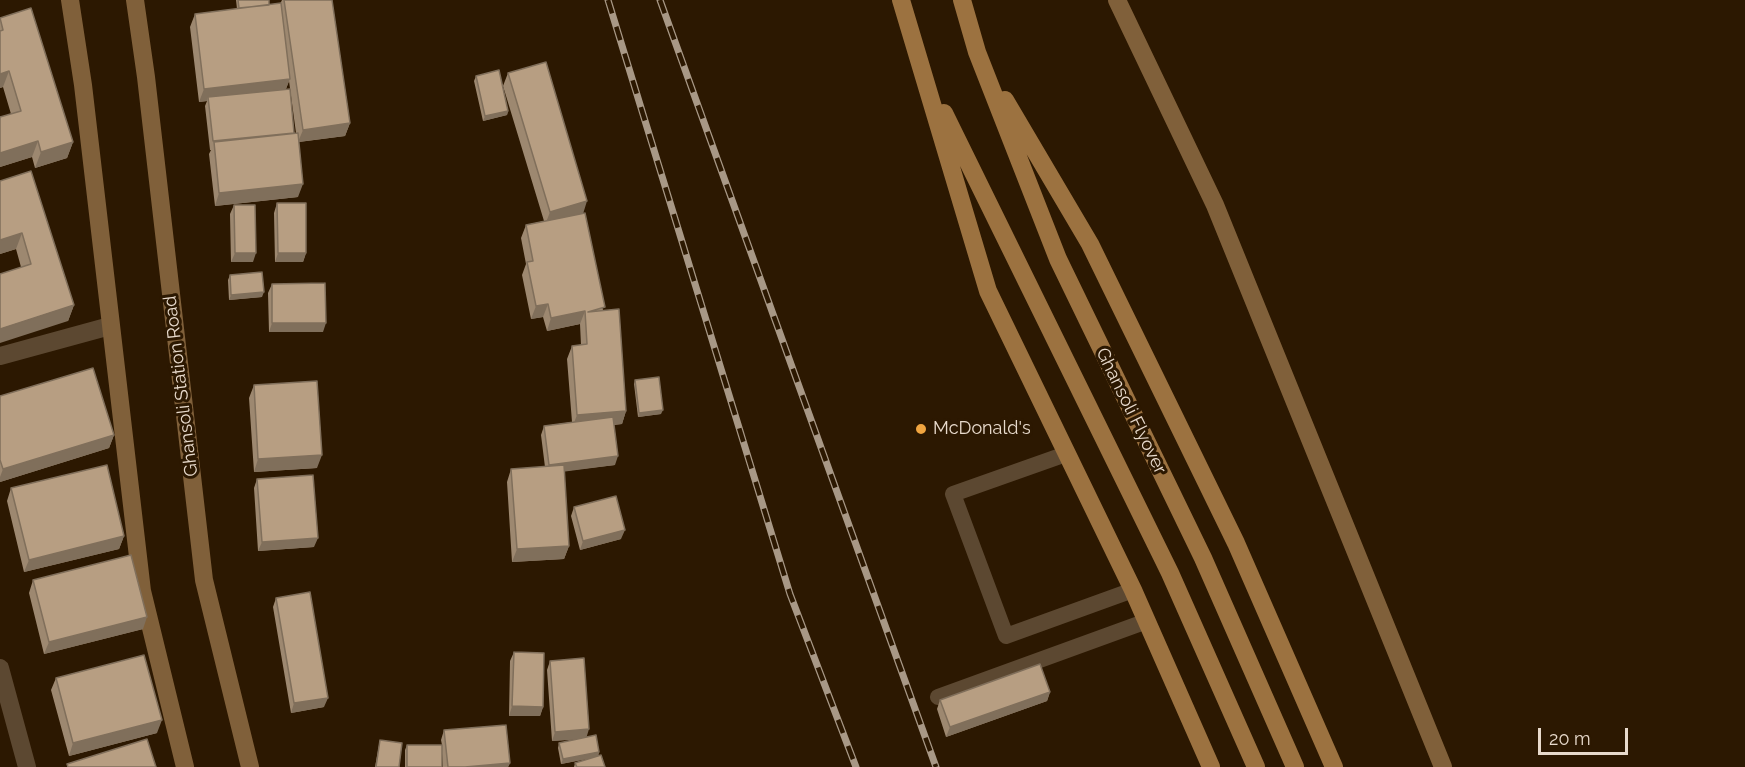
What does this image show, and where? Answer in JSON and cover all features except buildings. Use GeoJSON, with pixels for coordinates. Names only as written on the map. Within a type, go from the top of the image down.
{"type":"FeatureCollection","features":[{"type":"Feature","properties":{"kind":"main road"},"geometry":{"type":"LineString","coordinates":[[901,0],[988,291],[1133,590],[1211,767]]}},
{"type":"Feature","properties":{"kind":"main road"},"geometry":{"type":"LineString","coordinates":[[962,0],[977,52],[1090,244],[1236,543],[1335,767]]}},
{"type":"Feature","properties":{"kind":"main road","name":"Ghansoli Flyover"},"geometry":{"type":"LineString","coordinates":[[977,52],[1058,259],[1203,558],[1295,767]]}},
{"type":"Feature","properties":{"kind":"main road","name":"Ghansoli Flyover"},"geometry":{"type":"LineString","coordinates":[[923,71],[1025,274],[1170,573],[1256,767]]}},
{"type":"Feature","properties":{"kind":"street"},"geometry":{"type":"LineString","coordinates":[[70,0],[83,85],[142,591],[184,767]]}},
{"type":"Feature","properties":{"kind":"street","name":"Ghansoli Station Road"},"geometry":{"type":"LineString","coordinates":[[135,0],[146,77],[204,580],[250,767]]}},
{"type":"Feature","properties":{"kind":"street"},"geometry":{"type":"LineString","coordinates":[[1117,0],[1215,205],[1443,767]]}},
{"type":"Feature","properties":{"kind":"street"},"geometry":{"type":"LineString","coordinates":[[0,356],[110,326]]}},
{"type":"Feature","properties":{"kind":"street"},"geometry":{"type":"LineString","coordinates":[[0,668],[27,767]]}},
{"type":"Feature","properties":{"kind":"lane"},"geometry":{"type":"LineString","coordinates":[[1066,454],[953,494],[1006,636],[1133,590]]}},
{"type":"Feature","properties":{"kind":"lane"},"geometry":{"type":"LineString","coordinates":[[938,698],[1146,621]]}},
{"type":"Feature","properties":{"kind":"railway"},"geometry":{"type":"LineString","coordinates":[[608,0],[790,594],[856,767]]}},
{"type":"Feature","properties":{"kind":"railway"},"geometry":{"type":"LineString","coordinates":[[660,0],[936,767]]}},
{"type":"Feature","properties":{"kind":"place","name":"McDonald's"},"geometry":{"type":"Point","coordinates":[921,429]}}]}
